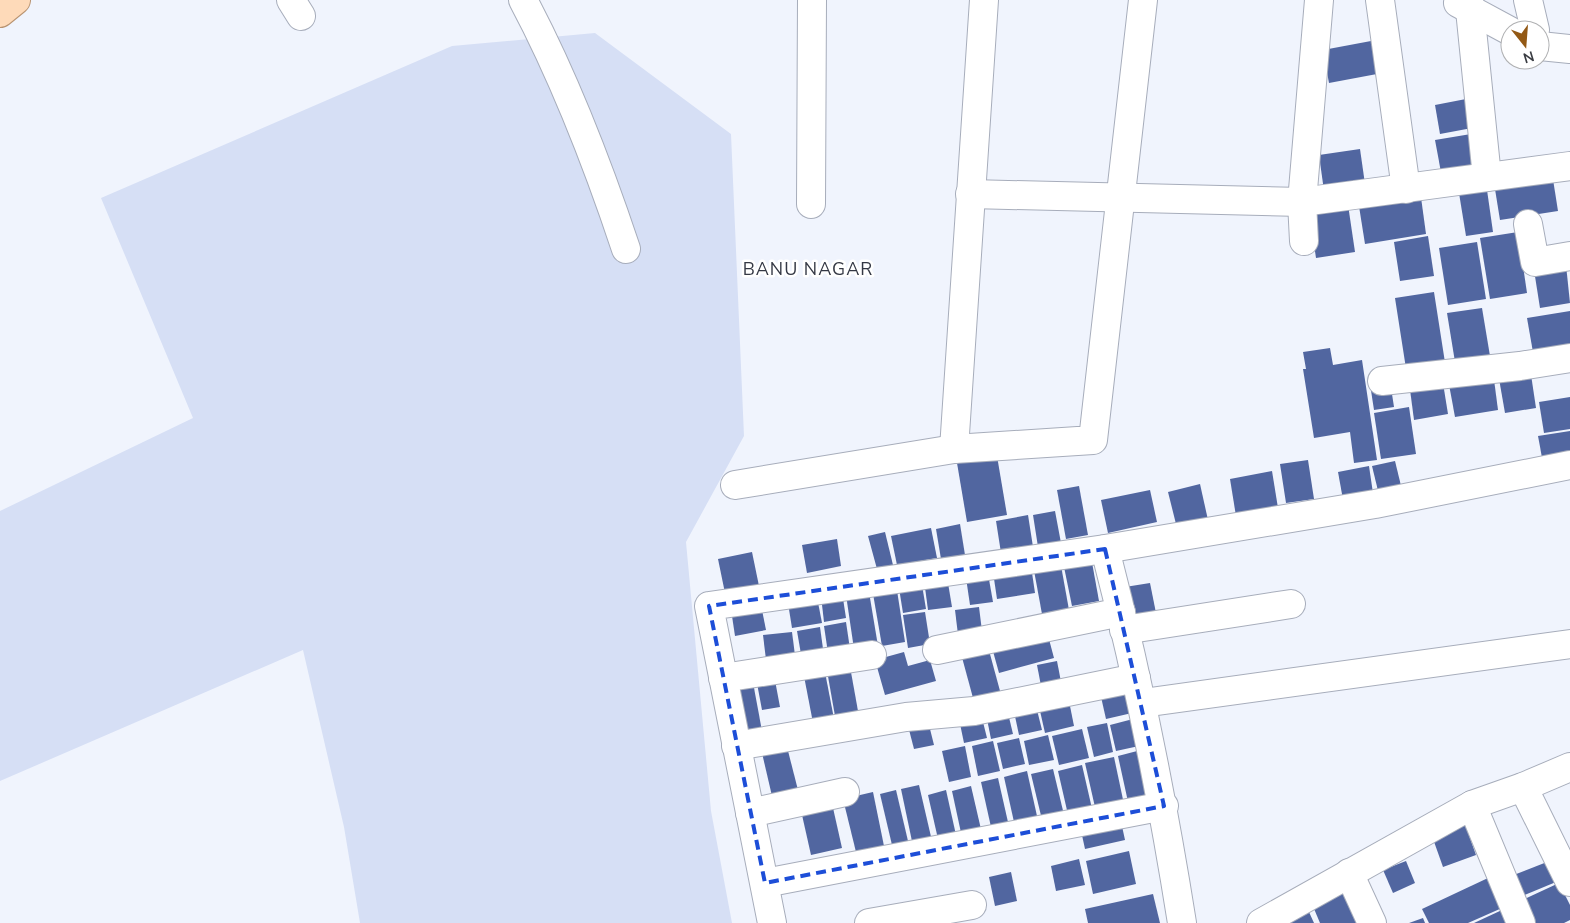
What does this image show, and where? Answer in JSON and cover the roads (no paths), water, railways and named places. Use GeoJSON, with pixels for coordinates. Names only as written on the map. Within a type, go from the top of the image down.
{"type":"FeatureCollection","features":[{"type":"Feature","properties":{"kind":"main road"},"geometry":{"type":"LineString","coordinates":[[0,13],[16,0]]}},
{"type":"Feature","properties":{"kind":"street"},"geometry":{"type":"LineString","coordinates":[[523,0],[539,29],[589,148],[626,249]]}},
{"type":"Feature","properties":{"kind":"street"},"geometry":{"type":"LineString","coordinates":[[811,204],[812,0]]}},
{"type":"Feature","properties":{"kind":"street"},"geometry":{"type":"LineString","coordinates":[[954,449],[984,0]]}},
{"type":"Feature","properties":{"kind":"street"},"geometry":{"type":"LineString","coordinates":[[735,485],[954,449],[1094,440],[1143,0]]}},
{"type":"Feature","properties":{"kind":"street"},"geometry":{"type":"LineString","coordinates":[[1304,241],[1302,202],[1319,0]]}},
{"type":"Feature","properties":{"kind":"street"},"geometry":{"type":"LineString","coordinates":[[1380,0],[1406,189]]}},
{"type":"Feature","properties":{"kind":"street"},"geometry":{"type":"LineString","coordinates":[[1528,0],[1533,20]]}},
{"type":"Feature","properties":{"kind":"street"},"geometry":{"type":"LineString","coordinates":[[1464,3],[1487,177]]}},
{"type":"Feature","properties":{"kind":"street"},"geometry":{"type":"LineString","coordinates":[[1464,3],[1500,25]]}},
{"type":"Feature","properties":{"kind":"street"},"geometry":{"type":"LineString","coordinates":[[1550,47],[1570,49]]}},
{"type":"Feature","properties":{"kind":"street"},"geometry":{"type":"LineString","coordinates":[[970,194],[1302,202],[1570,166]]}},
{"type":"Feature","properties":{"kind":"street"},"geometry":{"type":"LineString","coordinates":[[1528,224],[1535,262],[1570,256]]}},
{"type":"Feature","properties":{"kind":"street"},"geometry":{"type":"LineString","coordinates":[[1382,381],[1520,366],[1570,358]]}},
{"type":"Feature","properties":{"kind":"street"},"geometry":{"type":"LineString","coordinates":[[772,923],[708,606],[1104,549],[1375,504],[1570,465]]}},
{"type":"Feature","properties":{"kind":"street"},"geometry":{"type":"LineString","coordinates":[[1104,549],[1123,621],[1164,806],[1182,923]]}},
{"type":"Feature","properties":{"kind":"street"},"geometry":{"type":"LineString","coordinates":[[937,650],[1123,621],[1291,604]]}},
{"type":"Feature","properties":{"kind":"street"},"geometry":{"type":"LineString","coordinates":[[736,746],[906,717],[1570,644]]}},
{"type":"Feature","properties":{"kind":"street"},"geometry":{"type":"LineString","coordinates":[[723,678],[872,655]]}},
{"type":"Feature","properties":{"kind":"street"},"geometry":{"type":"LineString","coordinates":[[1260,923],[1472,805],[1523,787],[1570,767]]}},
{"type":"Feature","properties":{"kind":"street"},"geometry":{"type":"LineString","coordinates":[[1523,787],[1570,882]]}},
{"type":"Feature","properties":{"kind":"street"},"geometry":{"type":"LineString","coordinates":[[750,813],[845,792]]}},
{"type":"Feature","properties":{"kind":"street"},"geometry":{"type":"LineString","coordinates":[[1472,805],[1521,923]]}},
{"type":"Feature","properties":{"kind":"street"},"geometry":{"type":"LineString","coordinates":[[765,883],[1164,806]]}},
{"type":"Feature","properties":{"kind":"street"},"geometry":{"type":"LineString","coordinates":[[1349,872],[1372,923]]}},
{"type":"Feature","properties":{"kind":"street"},"geometry":{"type":"LineString","coordinates":[[869,923],[972,905]]}},
{"type":"Feature","properties":{"kind":"district","name":"BANU NAGAR"},"geometry":{"type":"Point","coordinates":[808,269]}}]}
